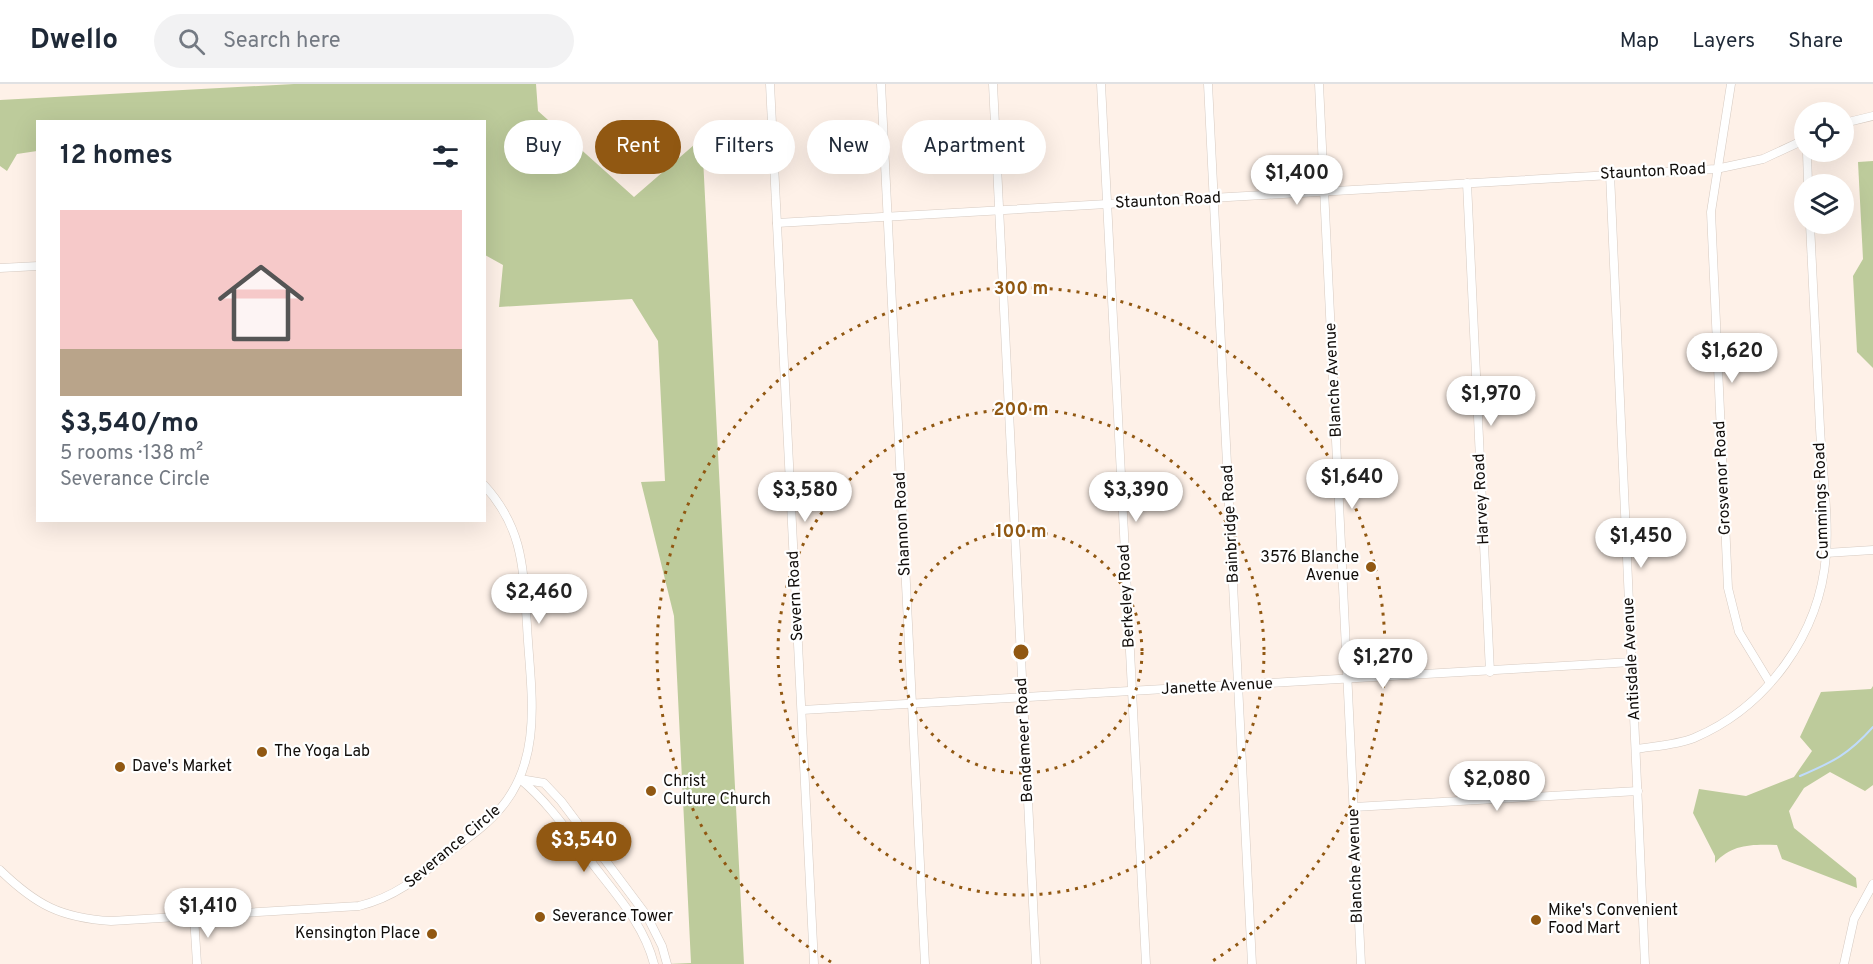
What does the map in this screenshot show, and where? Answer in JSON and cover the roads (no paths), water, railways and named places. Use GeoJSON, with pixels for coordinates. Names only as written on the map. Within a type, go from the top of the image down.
{"type":"FeatureCollection","features":[{"type":"Feature","properties":{"kind":"street","name":"Severn Road"},"geometry":{"type":"LineString","coordinates":[[770,84],[814,964]]}},
{"type":"Feature","properties":{"kind":"street","name":"Shannon Road"},"geometry":{"type":"LineString","coordinates":[[881,84],[925,964]]}},
{"type":"Feature","properties":{"kind":"street","name":"Bendemeer Road"},"geometry":{"type":"LineString","coordinates":[[993,84],[1036,964]]}},
{"type":"Feature","properties":{"kind":"street","name":"Berkeley Road"},"geometry":{"type":"LineString","coordinates":[[1101,84],[1146,964]]}},
{"type":"Feature","properties":{"kind":"street","name":"Bainbridge Road"},"geometry":{"type":"LineString","coordinates":[[1208,84],[1252,964]]}},
{"type":"Feature","properties":{"kind":"street","name":"Blanche Avenue"},"geometry":{"type":"LineString","coordinates":[[1319,84],[1361,964]]}},
{"type":"Feature","properties":{"kind":"street","name":"Grosvenor Road"},"geometry":{"type":"LineString","coordinates":[[1731,84],[1730,103],[1716,169],[1711,212],[1728,588],[1739,632],[1770,683]]}},
{"type":"Feature","properties":{"kind":"street"},"geometry":{"type":"LineString","coordinates":[[1854,121],[1873,116]]}},
{"type":"Feature","properties":{"kind":"street","name":"Staunton Road"},"geometry":{"type":"LineString","coordinates":[[777,224],[1716,169],[1763,159],[1794,145]]}},
{"type":"Feature","properties":{"kind":"street","name":"Antisdale Avenue"},"geometry":{"type":"LineString","coordinates":[[1610,174],[1645,964]]}},
{"type":"Feature","properties":{"kind":"street","name":"Harvey Road"},"geometry":{"type":"LineString","coordinates":[[1467,183],[1490,672]]}},
{"type":"Feature","properties":{"kind":"street","name":"Cummings Road"},"geometry":{"type":"LineString","coordinates":[[1636,749],[1692,739],[1723,723],[1747,706],[1770,683],[1798,645],[1806,630],[1819,592],[1826,553],[1810,234]]}},
{"type":"Feature","properties":{"kind":"street"},"geometry":{"type":"LineString","coordinates":[[0,268],[36,266]]}},
{"type":"Feature","properties":{"kind":"street","name":"Severance Circle"},"geometry":{"type":"LineString","coordinates":[[0,870],[40,903],[72,917],[111,921],[359,906],[387,897],[416,880],[487,822],[505,802],[520,779],[530,747],[532,721],[523,565],[509,519],[486,488]]}},
{"type":"Feature","properties":{"kind":"street"},"geometry":{"type":"LineString","coordinates":[[1826,553],[1873,550]]}},
{"type":"Feature","properties":{"kind":"street","name":"Janette Avenue"},"geometry":{"type":"LineString","coordinates":[[802,710],[1632,662]]}},
{"type":"Feature","properties":{"kind":"street"},"geometry":{"type":"LineString","coordinates":[[520,779],[549,806],[632,915],[646,938],[654,964]]}},
{"type":"Feature","properties":{"kind":"street"},"geometry":{"type":"LineString","coordinates":[[520,779],[544,783],[561,801],[647,916],[662,946],[667,964]]}},
{"type":"Feature","properties":{"kind":"street"},"geometry":{"type":"LineString","coordinates":[[1354,807],[1638,791]]}},
{"type":"Feature","properties":{"kind":"street"},"geometry":{"type":"LineString","coordinates":[[1844,964],[1854,919],[1873,884]]}},
{"type":"Feature","properties":{"kind":"street"},"geometry":{"type":"LineString","coordinates":[[194,916],[197,964]]}},
{"type":"Feature","properties":{"kind":"waterway"},"geometry":{"type":"LineString","coordinates":[[1800,776],[1840,756],[1873,727]]}},
{"type":"Feature","properties":{"kind":"place","name":"3576 Blanche Avenue"},"geometry":{"type":"Point","coordinates":[1371,567]}},
{"type":"Feature","properties":{"kind":"place","name":"The Yoga Lab"},"geometry":{"type":"Point","coordinates":[262,752]}},
{"type":"Feature","properties":{"kind":"place","name":"Dave's Market"},"geometry":{"type":"Point","coordinates":[120,767]}},
{"type":"Feature","properties":{"kind":"place","name":"Christ Culture Church"},"geometry":{"type":"Point","coordinates":[651,791]}},
{"type":"Feature","properties":{"kind":"place","name":"Severance Tower"},"geometry":{"type":"Point","coordinates":[540,917]}},
{"type":"Feature","properties":{"kind":"place","name":"Mike's Convenient Food Mart"},"geometry":{"type":"Point","coordinates":[1536,920]}},
{"type":"Feature","properties":{"kind":"place","name":"Kensington Place"},"geometry":{"type":"Point","coordinates":[432,934]}}]}
